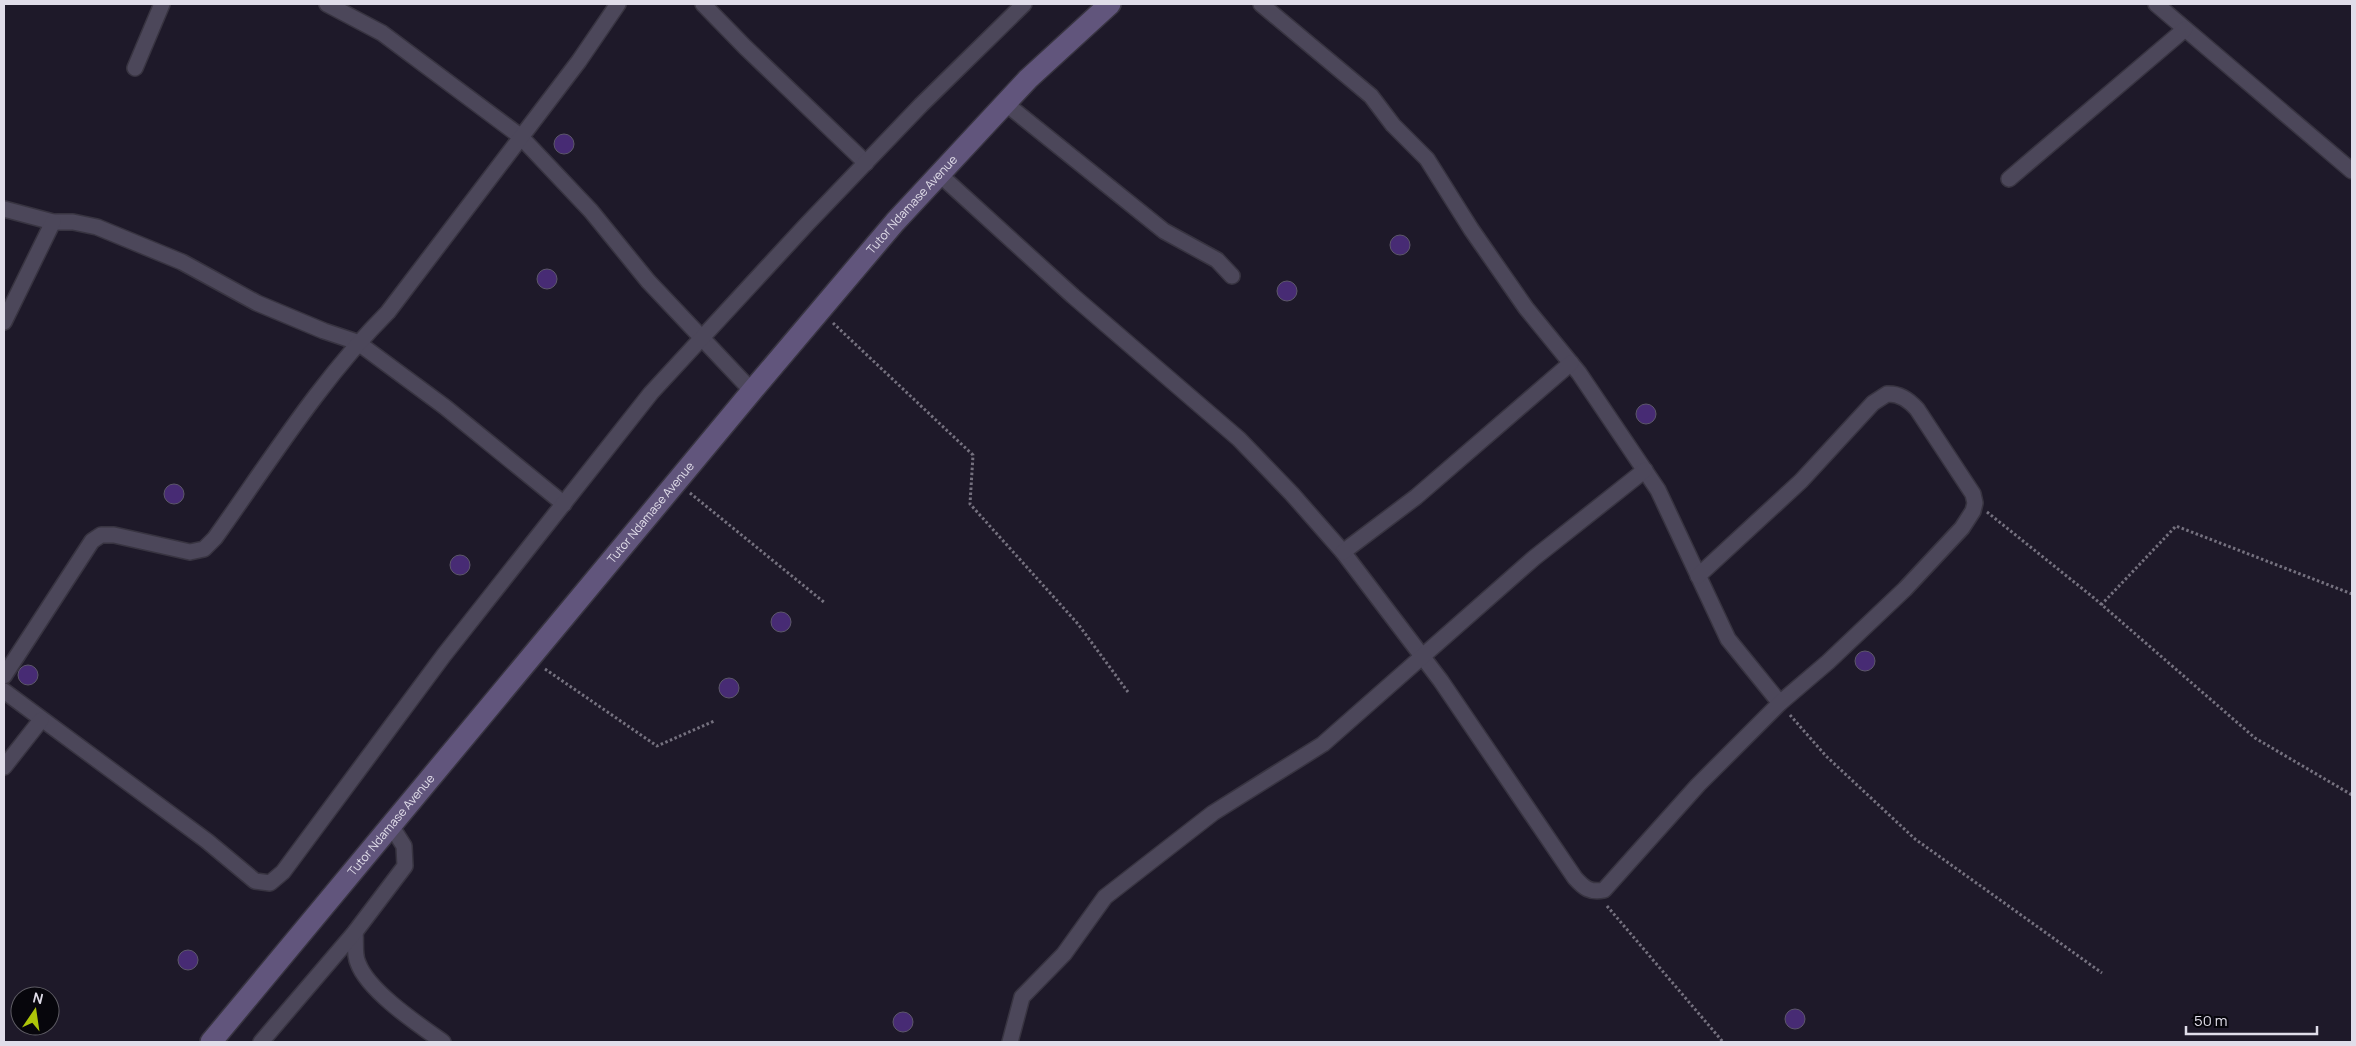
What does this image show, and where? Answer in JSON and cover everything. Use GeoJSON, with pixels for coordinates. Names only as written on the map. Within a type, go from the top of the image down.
{"type":"FeatureCollection","features":[{"type":"Feature","properties":{"kind":"street"},"geometry":{"type":"LineString","coordinates":[[135,68],[162,4]]}},
{"type":"Feature","properties":{"kind":"street"},"geometry":{"type":"LineString","coordinates":[[331,4],[382,33],[520,136],[591,211],[648,281],[752,391]]}},
{"type":"Feature","properties":{"kind":"street"},"geometry":{"type":"LineString","coordinates":[[4,676],[87,547],[101,535],[114,535],[190,552],[204,549],[215,538],[357,342],[388,312],[520,136],[579,61],[618,4]]}},
{"type":"Feature","properties":{"kind":"street"},"geometry":{"type":"LineString","coordinates":[[703,4],[866,163]]}},
{"type":"Feature","properties":{"kind":"street"},"geometry":{"type":"LineString","coordinates":[[4,691],[207,841],[256,881],[270,883],[283,872],[444,655],[651,393],[701,337],[866,163],[1024,4]]}},
{"type":"Feature","properties":{"kind":"street"},"geometry":{"type":"LineString","coordinates":[[1261,4],[1371,96],[1393,125],[1427,159],[1471,229],[1521,300],[1571,363],[1658,490],[1728,639],[1780,703]]}},
{"type":"Feature","properties":{"kind":"street"},"geometry":{"type":"LineString","coordinates":[[2156,4],[2352,171]]}},
{"type":"Feature","properties":{"kind":"street","name":"Tutor Ndamase Avenue"},"geometry":{"type":"LineString","coordinates":[[211,1042],[392,827],[752,391],[938,173],[1028,79],[1105,5]]}},
{"type":"Feature","properties":{"kind":"street"},"geometry":{"type":"LineString","coordinates":[[2009,179],[2185,29]]}},
{"type":"Feature","properties":{"kind":"street"},"geometry":{"type":"LineString","coordinates":[[1006,103],[1164,231],[1218,260],[1232,276]]}},
{"type":"Feature","properties":{"kind":"street"},"geometry":{"type":"LineString","coordinates":[[938,173],[1073,296],[1239,439],[1343,552],[1422,657],[1575,878],[1583,887],[1595,892],[1604,890],[1618,877],[1698,785],[1780,703],[1828,662],[1904,589],[1962,528],[1969,519],[1975,503],[1966,481],[1917,409],[1901,396],[1887,394],[1873,403],[1800,481],[1698,576]]}},
{"type":"Feature","properties":{"kind":"street"},"geometry":{"type":"LineString","coordinates":[[4,209],[53,222],[73,222],[96,227],[182,262],[257,303],[324,332],[357,342],[445,407],[564,504]]}},
{"type":"Feature","properties":{"kind":"street"},"geometry":{"type":"LineString","coordinates":[[4,322],[53,222]]}},
{"type":"Feature","properties":{"kind":"street"},"geometry":{"type":"LineString","coordinates":[[1343,552],[1416,497],[1571,363]]}},
{"type":"Feature","properties":{"kind":"street"},"geometry":{"type":"LineString","coordinates":[[1010,1042],[1022,997],[1064,954],[1105,897],[1213,813],[1323,744],[1534,558],[1645,470]]}},
{"type":"Feature","properties":{"kind":"street"},"geometry":{"type":"LineString","coordinates":[[4,768],[41,720]]}},
{"type":"Feature","properties":{"kind":"street"},"geometry":{"type":"LineString","coordinates":[[261,1042],[355,932],[405,866],[404,846],[392,827]]}},
{"type":"Feature","properties":{"kind":"street"},"geometry":{"type":"LineString","coordinates":[[355,932],[357,962],[367,979],[414,1021],[443,1042]]}},
{"type":"Feature","properties":{"kind":"path"},"geometry":{"type":"LineString","coordinates":[[820,310],[973,455],[970,504],[1078,624],[1128,692]]}},
{"type":"Feature","properties":{"kind":"path"},"geometry":{"type":"LineString","coordinates":[[676,482],[825,603]]}},
{"type":"Feature","properties":{"kind":"path"},"geometry":{"type":"LineString","coordinates":[[1975,503],[2101,605],[2254,738],[2352,796]]}},
{"type":"Feature","properties":{"kind":"path"},"geometry":{"type":"LineString","coordinates":[[2101,605],[2176,526],[2352,594]]}},
{"type":"Feature","properties":{"kind":"path"},"geometry":{"type":"LineString","coordinates":[[530,659],[657,746],[714,721]]}},
{"type":"Feature","properties":{"kind":"path"},"geometry":{"type":"LineString","coordinates":[[1780,703],[1826,756],[1915,839],[2102,973]]}},
{"type":"Feature","properties":{"kind":"path"},"geometry":{"type":"LineString","coordinates":[[1595,892],[1723,1042]]}},
{"type":"Feature","properties":{"kind":"building"},"geometry":{"type":"Polygon","coordinates":[[[564,134],[571,137],[574,144],[571,151],[564,154],[557,151],[554,144],[557,137],[564,134]]]}},
{"type":"Feature","properties":{"kind":"building"},"geometry":{"type":"Polygon","coordinates":[[[1400,235],[1407,238],[1410,245],[1407,252],[1400,255],[1393,252],[1390,245],[1393,238],[1400,235]]]}},
{"type":"Feature","properties":{"kind":"building"},"geometry":{"type":"Polygon","coordinates":[[[547,269],[554,272],[557,279],[554,286],[547,289],[540,286],[537,279],[540,272],[547,269]]]}},
{"type":"Feature","properties":{"kind":"building"},"geometry":{"type":"Polygon","coordinates":[[[1287,281],[1294,284],[1297,291],[1294,298],[1287,301],[1280,298],[1277,291],[1280,284],[1287,281]]]}},
{"type":"Feature","properties":{"kind":"building"},"geometry":{"type":"Polygon","coordinates":[[[1646,404],[1653,407],[1656,414],[1653,421],[1646,424],[1639,421],[1636,414],[1639,407],[1646,404]]]}},
{"type":"Feature","properties":{"kind":"building"},"geometry":{"type":"Polygon","coordinates":[[[174,484],[181,487],[184,494],[181,501],[174,504],[167,501],[164,494],[167,487],[174,484]]]}},
{"type":"Feature","properties":{"kind":"building"},"geometry":{"type":"Polygon","coordinates":[[[460,555],[467,558],[470,565],[467,572],[460,575],[453,572],[450,565],[453,558],[460,555]]]}},
{"type":"Feature","properties":{"kind":"building"},"geometry":{"type":"Polygon","coordinates":[[[781,612],[788,615],[791,622],[788,629],[781,632],[774,629],[771,622],[774,615],[781,612]]]}},
{"type":"Feature","properties":{"kind":"building"},"geometry":{"type":"Polygon","coordinates":[[[1865,651],[1872,654],[1875,661],[1872,668],[1865,671],[1858,668],[1855,661],[1858,654],[1865,651]]]}},
{"type":"Feature","properties":{"kind":"building"},"geometry":{"type":"Polygon","coordinates":[[[28,665],[35,668],[38,675],[35,682],[28,685],[21,682],[18,675],[21,668],[28,665]]]}},
{"type":"Feature","properties":{"kind":"building"},"geometry":{"type":"Polygon","coordinates":[[[729,678],[736,681],[739,688],[736,695],[729,698],[722,695],[719,688],[722,681],[729,678]]]}},
{"type":"Feature","properties":{"kind":"building"},"geometry":{"type":"Polygon","coordinates":[[[188,950],[195,953],[198,960],[195,967],[188,970],[181,967],[178,960],[181,953],[188,950]]]}},
{"type":"Feature","properties":{"kind":"building"},"geometry":{"type":"Polygon","coordinates":[[[1795,1009],[1802,1012],[1805,1019],[1802,1026],[1795,1029],[1788,1026],[1785,1019],[1788,1012],[1795,1009]]]}},
{"type":"Feature","properties":{"kind":"building"},"geometry":{"type":"Polygon","coordinates":[[[903,1012],[910,1015],[913,1022],[910,1029],[903,1032],[896,1029],[893,1022],[896,1015],[903,1012]]]}}]}
